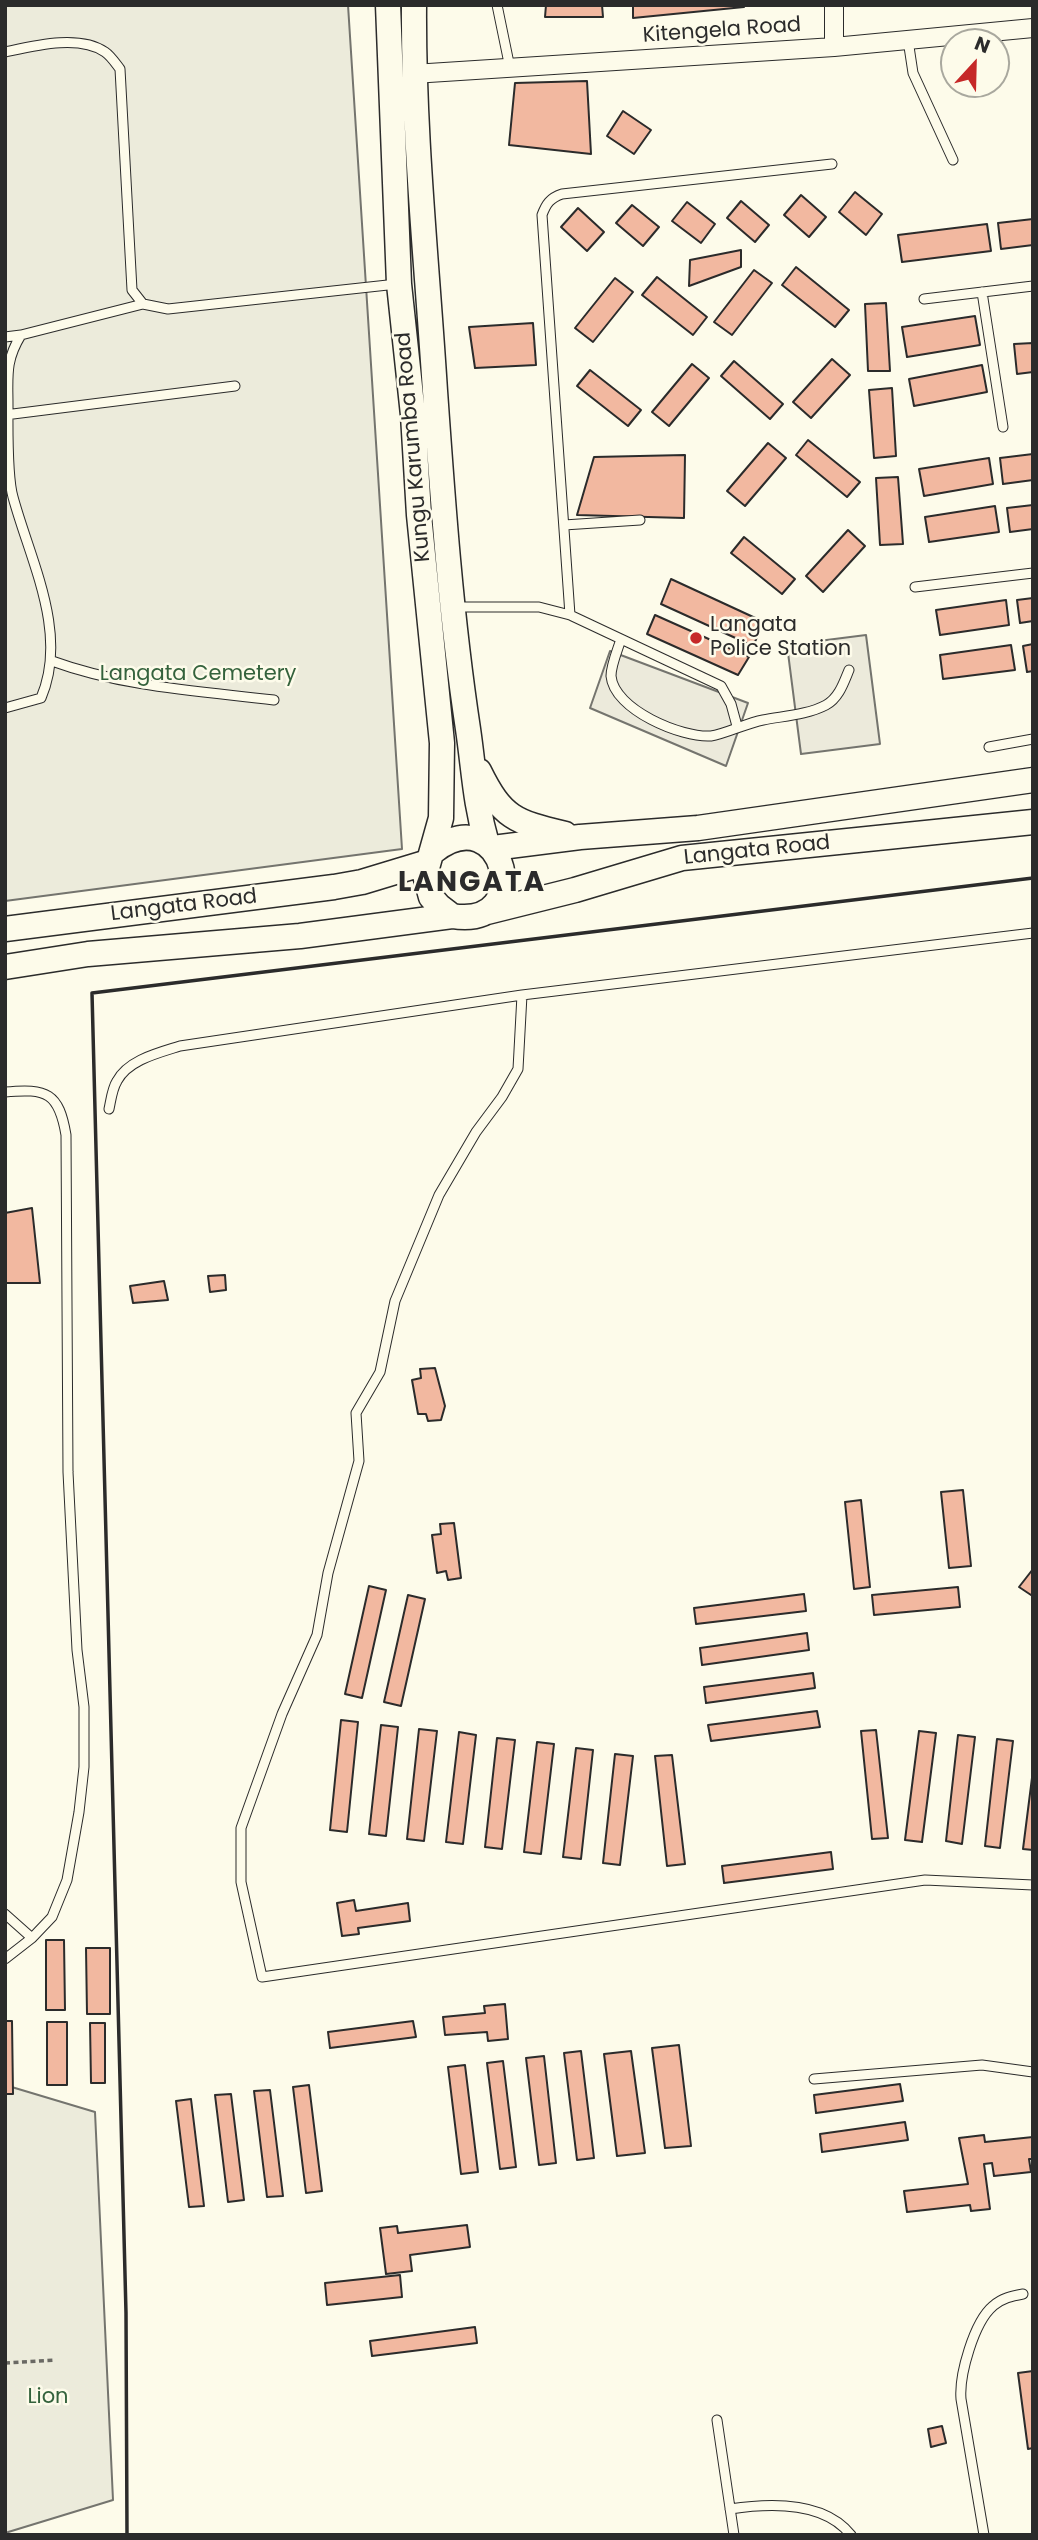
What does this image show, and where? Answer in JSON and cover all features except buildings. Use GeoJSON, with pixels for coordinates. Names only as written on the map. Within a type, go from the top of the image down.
{"type":"FeatureCollection","features":[{"type":"Feature","properties":{"kind":"main road","name":"Kungu Karumba Road"},"geometry":{"type":"LineString","coordinates":[[388,5],[402,75],[399,284],[442,743],[441,818],[431,857]]}},
{"type":"Feature","properties":{"kind":"main road"},"geometry":{"type":"LineString","coordinates":[[414,5],[402,75],[418,168],[452,607],[474,790],[490,846],[501,861],[504,874],[503,889],[497,902],[487,912],[472,918],[452,916],[431,897],[425,875],[431,857],[446,842],[460,838],[490,846],[580,837]]}},
{"type":"Feature","properties":{"kind":"main road"},"geometry":{"type":"LineString","coordinates":[[472,757],[492,799],[514,818],[580,837]]}},
{"type":"Feature","properties":{"kind":"main road","name":"Langata Road"},"geometry":{"type":"LineString","coordinates":[[580,837],[698,828],[1033,780]]}},
{"type":"Feature","properties":{"kind":"main road","name":"Langata Road"},"geometry":{"type":"LineString","coordinates":[[487,912],[575,890],[682,858],[1033,822]]}},
{"type":"Feature","properties":{"kind":"main road","name":"Langata Road"},"geometry":{"type":"LineString","coordinates":[[5,929],[362,882],[431,857]]}},
{"type":"Feature","properties":{"kind":"main road","name":"Langata Road"},"geometry":{"type":"LineString","coordinates":[[5,967],[88,954],[300,936],[452,916]]}},
{"type":"Feature","properties":{"kind":"street"},"geometry":{"type":"LineString","coordinates":[[834,5],[834,47]]}},
{"type":"Feature","properties":{"kind":"street","name":"Kitengela Road"},"geometry":{"type":"LineString","coordinates":[[402,75],[834,47],[1033,29]]}},
{"type":"Feature","properties":{"kind":"lane"},"geometry":{"type":"LineString","coordinates":[[497,5],[510,68]]}},
{"type":"Feature","properties":{"kind":"lane"},"geometry":{"type":"LineString","coordinates":[[908,40],[913,74],[953,160]]}},
{"type":"Feature","properties":{"kind":"lane"},"geometry":{"type":"LineString","coordinates":[[5,52],[50,43],[89,46],[105,52],[120,69],[132,290],[143,304]]}},
{"type":"Feature","properties":{"kind":"lane"},"geometry":{"type":"LineString","coordinates":[[570,615],[542,215],[547,204],[553,197],[562,194],[832,164]]}},
{"type":"Feature","properties":{"kind":"lane"},"geometry":{"type":"LineString","coordinates":[[5,337],[143,304],[168,309],[399,284]]}},
{"type":"Feature","properties":{"kind":"lane"},"geometry":{"type":"LineString","coordinates":[[923,299],[1033,286]]}},
{"type":"Feature","properties":{"kind":"lane"},"geometry":{"type":"LineString","coordinates":[[982,292],[1003,428]]}},
{"type":"Feature","properties":{"kind":"lane"},"geometry":{"type":"LineString","coordinates":[[5,708],[41,698],[52,662],[51,638],[37,568],[12,494],[7,415],[8,378],[10,352],[21,335]]}},
{"type":"Feature","properties":{"kind":"lane"},"geometry":{"type":"LineString","coordinates":[[7,415],[235,386]]}},
{"type":"Feature","properties":{"kind":"lane"},"geometry":{"type":"LineString","coordinates":[[564,525],[640,520]]}},
{"type":"Feature","properties":{"kind":"lane"},"geometry":{"type":"LineString","coordinates":[[915,587],[1033,573]]}},
{"type":"Feature","properties":{"kind":"lane"},"geometry":{"type":"LineString","coordinates":[[452,607],[539,607],[570,615],[721,686],[732,704],[737,726]]}},
{"type":"Feature","properties":{"kind":"lane"},"geometry":{"type":"LineString","coordinates":[[621,639],[611,676],[621,698],[637,712],[673,730],[711,736],[737,726],[827,705],[843,686],[849,670]]}},
{"type":"Feature","properties":{"kind":"lane"},"geometry":{"type":"LineString","coordinates":[[52,662],[86,674],[127,683],[274,701]]}},
{"type":"Feature","properties":{"kind":"lane"},"geometry":{"type":"LineString","coordinates":[[989,747],[1033,739]]}},
{"type":"Feature","properties":{"kind":"lane"},"geometry":{"type":"LineString","coordinates":[[109,1109],[116,1082],[127,1070],[148,1056],[180,1046],[522,995],[1033,933]]}},
{"type":"Feature","properties":{"kind":"lane"},"geometry":{"type":"LineString","coordinates":[[522,995],[518,1069],[502,1097],[476,1132],[439,1195],[395,1301],[380,1373],[356,1413],[359,1461],[328,1573],[317,1635],[282,1714],[241,1828],[241,1882],[262,1977],[925,1881],[1033,1885]]}},
{"type":"Feature","properties":{"kind":"lane"},"geometry":{"type":"LineString","coordinates":[[5,1092],[35,1091],[58,1102],[63,1112],[66,1135],[68,1472],[77,1650],[84,1707],[84,1767],[67,1880],[52,1917],[32,1938],[5,1959]]}},
{"type":"Feature","properties":{"kind":"lane"},"geometry":{"type":"LineString","coordinates":[[5,1914],[32,1938]]}},
{"type":"Feature","properties":{"kind":"lane"},"geometry":{"type":"LineString","coordinates":[[814,2079],[982,2065],[1033,2072]]}},
{"type":"Feature","properties":{"kind":"lane"},"geometry":{"type":"LineString","coordinates":[[984,2535],[961,2399],[961,2376],[986,2313],[1005,2298],[1023,2294]]}},
{"type":"Feature","properties":{"kind":"lane"},"geometry":{"type":"LineString","coordinates":[[717,2420],[734,2535]]}},
{"type":"Feature","properties":{"kind":"lane"},"geometry":{"type":"LineString","coordinates":[[730,2509],[757,2505],[801,2507],[842,2523],[851,2535]]}},
{"type":"Feature","properties":{"kind":"path"},"geometry":{"type":"LineString","coordinates":[[5,2363],[55,2360]]}},
{"type":"Feature","properties":{"kind":"green space","name":"Langata Cemetery"},"geometry":{"type":"Polygon","coordinates":[[[5,5],[348,5],[402,849],[5,901],[5,5]]]}},
{"type":"Feature","properties":{"kind":"green space","name":"Lion"},"geometry":{"type":"Polygon","coordinates":[[[5,2085],[95,2112],[113,2500],[5,2533],[5,2085]]]}},
{"type":"Feature","properties":{"kind":"shaded area"},"geometry":{"type":"Polygon","coordinates":[[[866,635],[880,744],[801,754],[787,645],[866,635]]]}},
{"type":"Feature","properties":{"kind":"shaded area"},"geometry":{"type":"Polygon","coordinates":[[[610,651],[748,703],[726,766],[590,708],[610,651]]]}},
{"type":"Feature","properties":{"kind":"wall"},"geometry":{"type":"LineString","coordinates":[[127,2535],[126,2313],[92,993],[1033,878]]}},
{"type":"Feature","properties":{"kind":"place","name":"Langata Police Station"},"geometry":{"type":"Point","coordinates":[696,638]}},
{"type":"Feature","properties":{"kind":"district","name":"LANGATA"},"geometry":{"type":"Point","coordinates":[472,884]}}]}
